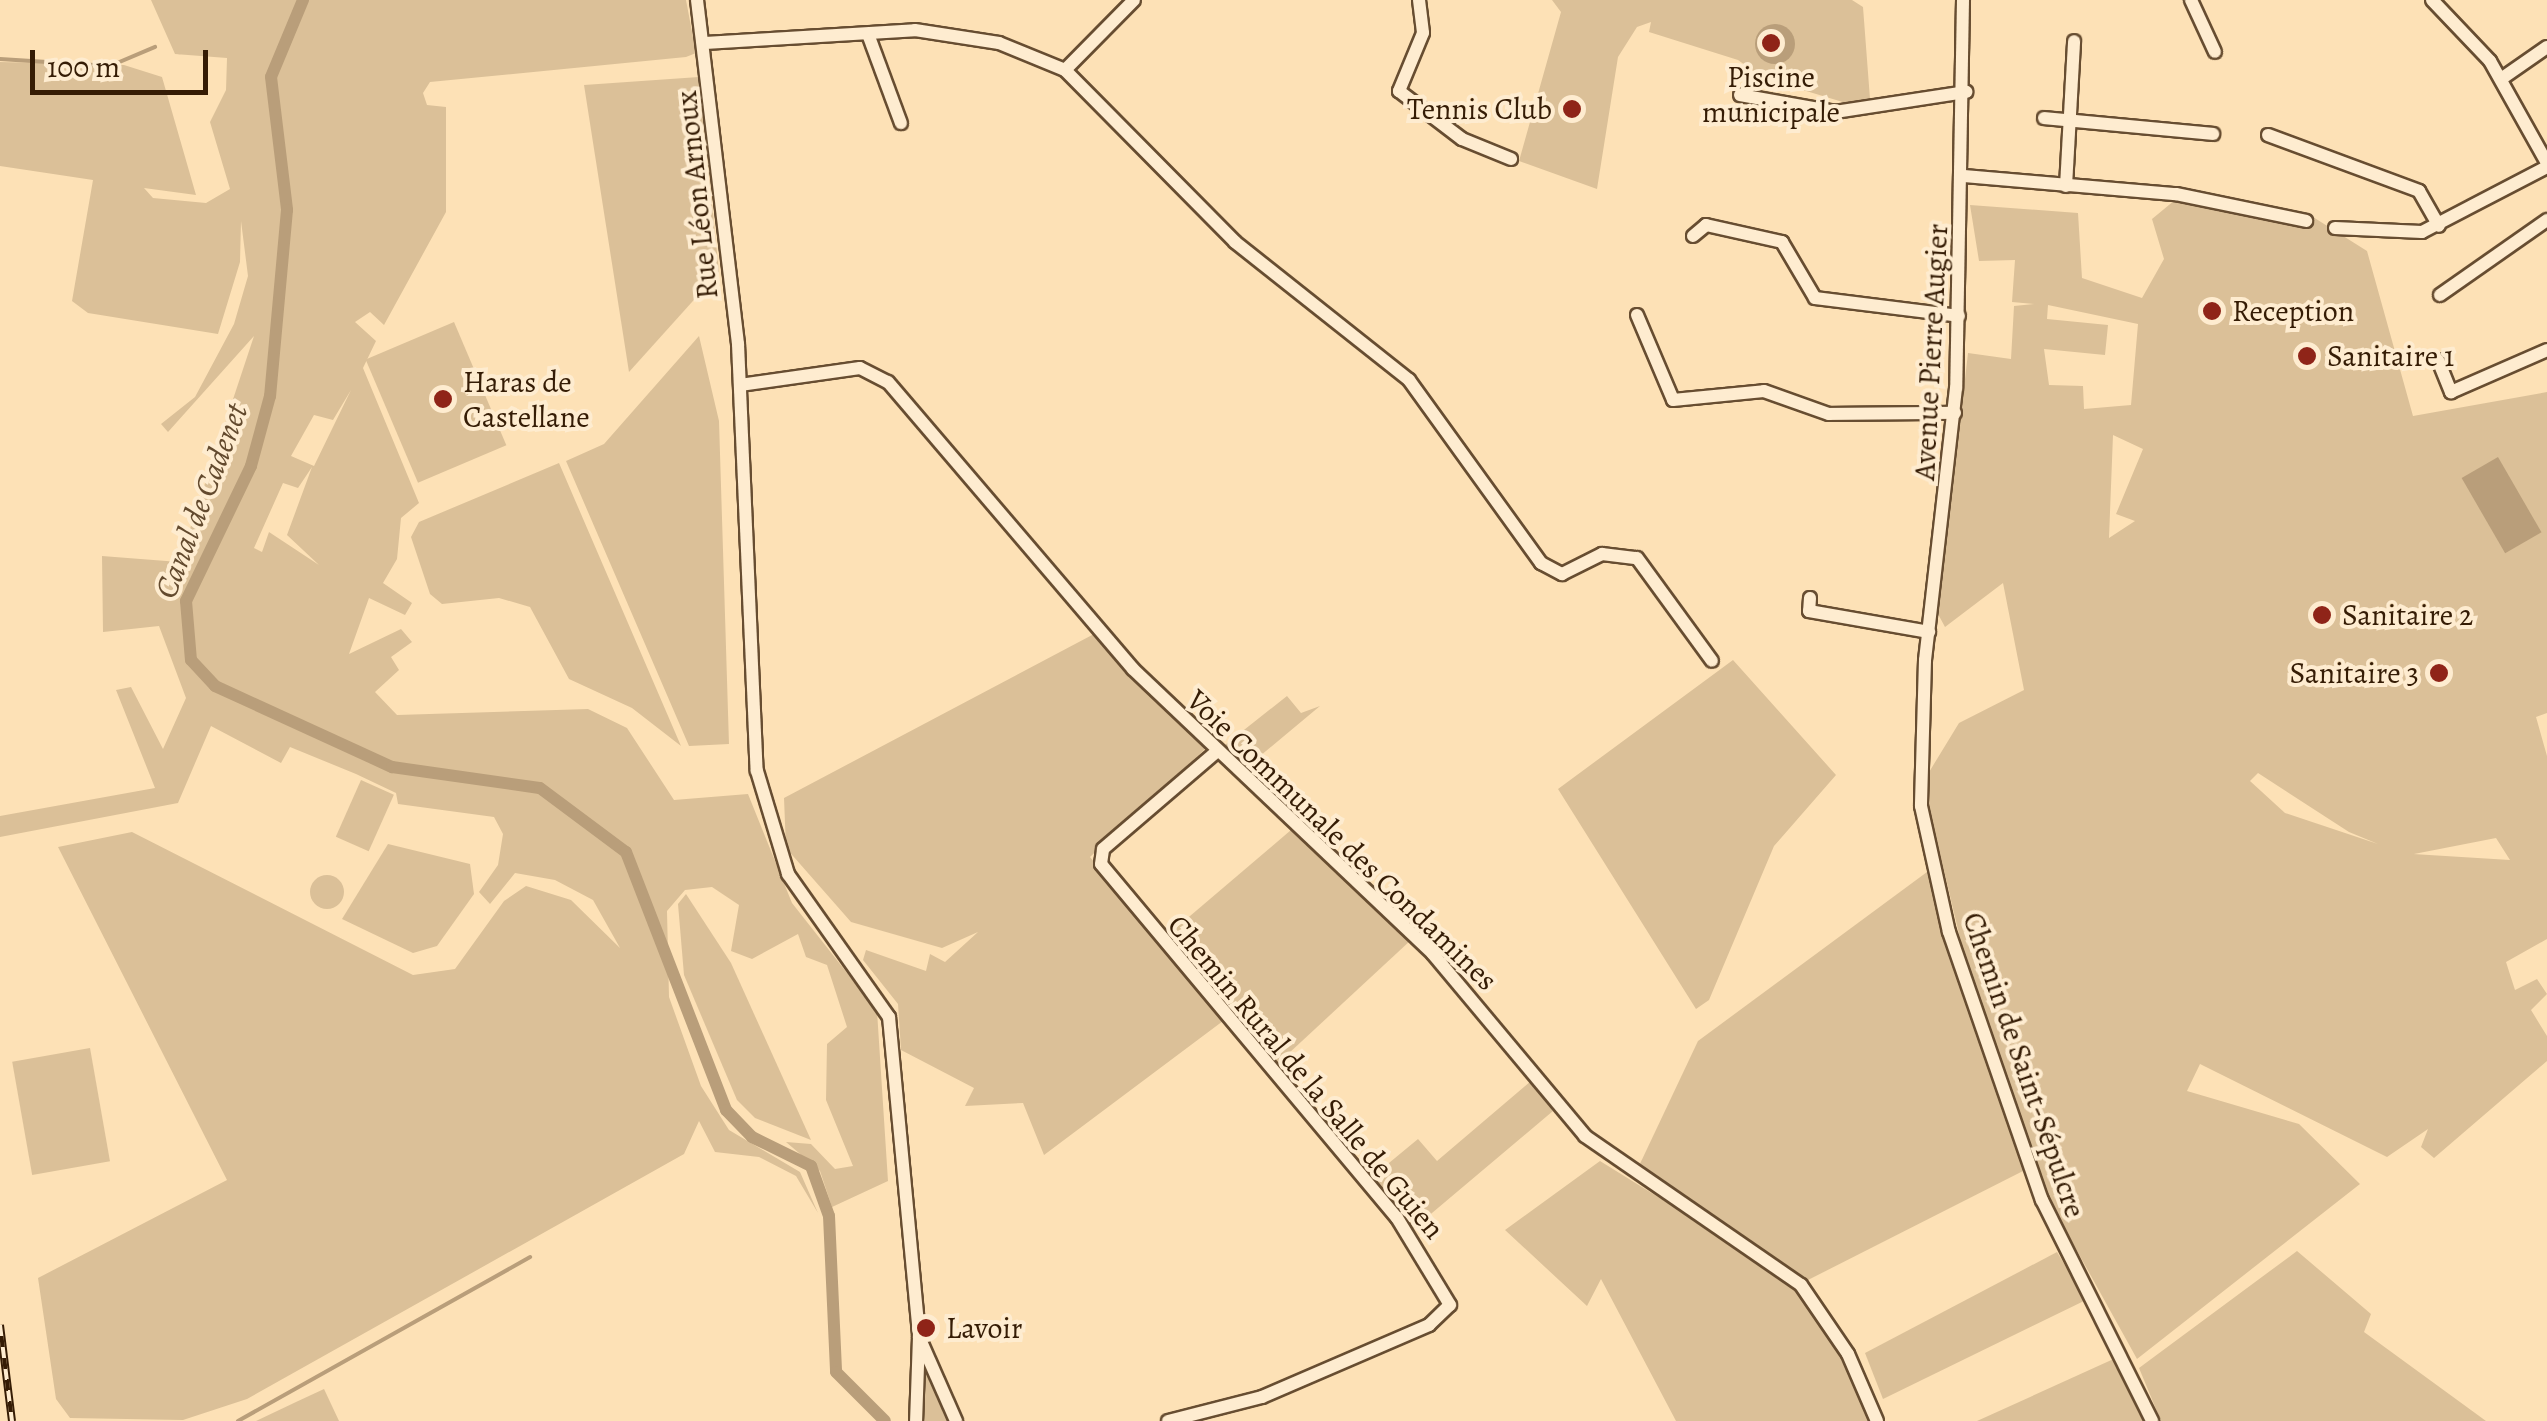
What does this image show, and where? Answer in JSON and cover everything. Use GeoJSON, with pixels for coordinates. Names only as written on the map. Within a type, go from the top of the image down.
{"type":"FeatureCollection","features":[{"type":"Feature","properties":{"kind":"street","name":"Rue Léon Arnoux"},"geometry":{"type":"LineString","coordinates":[[697,0],[706,43],[740,385],[744,602],[764,810],[788,874],[889,1017],[919,1337]]}},
{"type":"Feature","properties":{"kind":"street"},"geometry":{"type":"LineString","coordinates":[[1065,70],[1134,0]]}},
{"type":"Feature","properties":{"kind":"street"},"geometry":{"type":"LineString","coordinates":[[1419,0],[1423,33],[1399,91],[1462,139],[1511,159]]}},
{"type":"Feature","properties":{"kind":"street","name":"Avenue Pierre Augier"},"geometry":{"type":"LineString","coordinates":[[1922,705],[1954,413],[1966,92],[1963,0]]}},
{"type":"Feature","properties":{"kind":"street"},"geometry":{"type":"LineString","coordinates":[[2191,0],[2215,52]]}},
{"type":"Feature","properties":{"kind":"street"},"geometry":{"type":"LineString","coordinates":[[2335,228],[2382,237],[2439,226],[2547,165],[2541,137],[2501,79],[2432,0]]}},
{"type":"Feature","properties":{"kind":"street"},"geometry":{"type":"LineString","coordinates":[[706,43],[868,34],[959,34],[1065,70],[1235,242],[1409,380],[1541,563],[1562,574],[1602,554],[1637,558],[1712,661]]}},
{"type":"Feature","properties":{"kind":"street"},"geometry":{"type":"LineString","coordinates":[[868,34],[902,123]]}},
{"type":"Feature","properties":{"kind":"street"},"geometry":{"type":"LineString","coordinates":[[2066,186],[2074,41]]}},
{"type":"Feature","properties":{"kind":"street"},"geometry":{"type":"LineString","coordinates":[[2501,79],[2547,47]]}},
{"type":"Feature","properties":{"kind":"street"},"geometry":{"type":"LineString","coordinates":[[1740,94],[1835,112],[1966,92]]}},
{"type":"Feature","properties":{"kind":"street"},"geometry":{"type":"LineString","coordinates":[[2044,118],[2214,134]]}},
{"type":"Feature","properties":{"kind":"street"},"geometry":{"type":"LineString","coordinates":[[2268,136],[2419,191],[2439,226]]}},
{"type":"Feature","properties":{"kind":"street"},"geometry":{"type":"LineString","coordinates":[[1964,176],[2176,194],[2306,222]]}},
{"type":"Feature","properties":{"kind":"street"},"geometry":{"type":"LineString","coordinates":[[2440,294],[2547,220]]}},
{"type":"Feature","properties":{"kind":"street"},"geometry":{"type":"LineString","coordinates":[[1693,236],[1706,225],[1782,242],[1815,298],[1959,316]]}},
{"type":"Feature","properties":{"kind":"street"},"geometry":{"type":"LineString","coordinates":[[1636,316],[1673,400],[1764,391],[1829,414],[1954,413]]}},
{"type":"Feature","properties":{"kind":"street"},"geometry":{"type":"LineString","coordinates":[[2438,360],[2451,392],[2547,350]]}},
{"type":"Feature","properties":{"kind":"street","name":"Voie Communale des Condamines"},"geometry":{"type":"LineString","coordinates":[[740,385],[851,368],[880,374],[1133,670],[1432,954],[1585,1136],[1802,1285],[1848,1354],[1876,1421]]}},
{"type":"Feature","properties":{"kind":"street"},"geometry":{"type":"LineString","coordinates":[[1810,598],[1809,610],[1929,632]]}},
{"type":"Feature","properties":{"kind":"street","name":"Chemin de Saint-Sépulcre"},"geometry":{"type":"LineString","coordinates":[[1922,705],[1917,771],[1928,846],[1980,1032],[2057,1235],[2152,1421]]}},
{"type":"Feature","properties":{"kind":"street","name":"Chemin Rural de la Salle de Guien"},"geometry":{"type":"LineString","coordinates":[[1168,1421],[1262,1398],[1428,1325],[1450,1305],[1398,1218],[1101,864],[1103,849],[1216,752]]}},
{"type":"Feature","properties":{"kind":"street"},"geometry":{"type":"LineString","coordinates":[[916,1421],[919,1337]]}},
{"type":"Feature","properties":{"kind":"street"},"geometry":{"type":"LineString","coordinates":[[919,1337],[956,1421]]}},
{"type":"Feature","properties":{"kind":"shaded area"},"geometry":{"type":"Polygon","coordinates":[[[151,0],[686,0],[696,53],[686,57],[430,82],[423,93],[427,105],[446,107],[446,212],[384,325],[370,312],[355,322],[376,341],[363,368],[419,503],[401,518],[397,559],[383,583],[412,603],[405,615],[369,598],[349,654],[401,629],[412,642],[391,657],[399,670],[375,692],[397,715],[588,709],[627,728],[674,800],[748,794],[792,903],[877,1011],[888,1181],[832,1207],[820,1171],[786,1142],[811,1144],[835,1169],[853,1166],[826,1100],[827,1044],[847,1027],[827,965],[806,957],[798,934],[752,959],[731,951],[739,905],[712,887],[685,890],[667,911],[669,997],[701,1086],[729,1130],[800,1172],[818,1213],[796,1176],[759,1157],[715,1152],[699,1121],[684,1154],[247,1399],[183,1420],[70,1418],[56,1399],[38,1278],[227,1180],[58,847],[132,832],[413,975],[455,969],[504,901],[526,886],[571,900],[620,948],[593,900],[555,880],[515,873],[490,904],[479,892],[498,865],[503,834],[494,817],[398,804],[396,793],[356,774],[290,747],[281,763],[211,726],[178,803],[0,837],[0,816],[155,788],[116,690],[131,687],[163,749],[186,698],[159,626],[103,632],[102,556],[179,562],[254,336],[168,432],[161,424],[195,397],[234,324],[248,276],[241,221],[240,262],[218,334],[88,313],[72,301],[93,180],[0,166],[0,62],[124,65],[162,77],[196,195],[144,188],[153,198],[206,203],[230,189],[210,122],[226,90],[227,58],[175,54],[151,0]],[[351,390],[333,420],[314,415],[291,456],[314,466],[351,390]],[[312,467],[298,488],[283,483],[254,548],[262,552],[269,532],[319,565],[287,535],[312,467]]]}},
{"type":"Feature","properties":{"kind":"shaded area"},"geometry":{"type":"Polygon","coordinates":[[[1552,0],[1852,0],[1863,7],[1870,99],[1846,103],[1763,78],[1738,60],[1649,32],[1651,22],[1637,27],[1618,57],[1597,189],[1519,161],[1561,12],[1552,0]]]}},
{"type":"Feature","properties":{"kind":"shaded area"},"geometry":{"type":"Polygon","coordinates":[[[1775,24],[1789,30],[1795,44],[1789,58],[1775,64],[1761,58],[1755,44],[1761,30],[1775,24]]]}},
{"type":"Feature","properties":{"kind":"shaded area"},"geometry":{"type":"Polygon","coordinates":[[[699,77],[719,272],[629,372],[584,85],[699,77]]]}},
{"type":"Feature","properties":{"kind":"shaded area"},"geometry":{"type":"Polygon","coordinates":[[[2175,200],[2221,212],[2234,200],[2313,217],[2367,251],[2413,416],[2547,392],[2547,713],[2536,717],[2547,756],[2547,939],[2506,962],[2515,990],[2537,979],[2547,994],[2531,1010],[2547,1036],[2547,1061],[2434,1158],[2421,1147],[2428,1129],[2387,1157],[2200,1064],[2187,1091],[2299,1124],[2360,1184],[2137,1359],[2045,1193],[1974,997],[1923,782],[1959,723],[2024,690],[2003,583],[1945,627],[1938,614],[1968,353],[2011,359],[2014,306],[2034,304],[2012,302],[2015,260],[1979,261],[1970,205],[2078,213],[2082,278],[2142,298],[2164,259],[2152,219],[2175,200]],[[2048,305],[2047,319],[2108,325],[2105,355],[2044,349],[2049,385],[2083,386],[2084,409],[2131,405],[2138,324],[2048,305]],[[2113,435],[2109,538],[2135,521],[2116,514],[2143,449],[2113,435]],[[2258,773],[2250,781],[2285,813],[2378,844],[2349,832],[2258,773]],[[2496,838],[2413,854],[2510,860],[2496,838]]]}},
{"type":"Feature","properties":{"kind":"shaded area"},"geometry":{"type":"Polygon","coordinates":[[[454,322],[506,445],[418,483],[366,360],[454,322]]]}},
{"type":"Feature","properties":{"kind":"shaded area"},"geometry":{"type":"Polygon","coordinates":[[[699,336],[719,421],[729,744],[689,746],[566,461],[604,444],[699,336]]]}},
{"type":"Feature","properties":{"kind":"shaded area"},"geometry":{"type":"Polygon","coordinates":[[[2498,457],[2542,532],[2505,553],[2462,478],[2498,457]]]}},
{"type":"Feature","properties":{"kind":"shaded area"},"geometry":{"type":"Polygon","coordinates":[[[559,463],[681,746],[632,708],[569,679],[530,607],[499,598],[442,604],[430,594],[411,537],[419,522],[559,463]]]}},
{"type":"Feature","properties":{"kind":"shaded area"},"geometry":{"type":"Polygon","coordinates":[[[1094,634],[1206,748],[1090,857],[1223,1021],[1044,1155],[1023,1103],[965,1106],[974,1088],[901,1050],[898,1004],[863,960],[866,950],[926,971],[930,954],[945,962],[978,932],[942,948],[851,922],[786,848],[784,798],[1094,634]]]}},
{"type":"Feature","properties":{"kind":"shaded area"},"geometry":{"type":"Polygon","coordinates":[[[1733,660],[1836,775],[1774,846],[1709,1000],[1696,1009],[1558,789],[1733,660]]]}},
{"type":"Feature","properties":{"kind":"shaded area"},"geometry":{"type":"Polygon","coordinates":[[[1287,696],[1301,713],[1320,706],[1248,766],[1225,745],[1287,696]]]}},
{"type":"Feature","properties":{"kind":"shaded area"},"geometry":{"type":"Polygon","coordinates":[[[361,780],[394,795],[369,851],[336,837],[361,780]]]}},
{"type":"Feature","properties":{"kind":"shaded area"},"geometry":{"type":"Polygon","coordinates":[[[1291,830],[1411,940],[1274,1067],[1163,939],[1291,830]]]}},
{"type":"Feature","properties":{"kind":"shaded area"},"geometry":{"type":"Polygon","coordinates":[[[388,844],[470,864],[474,894],[437,946],[413,953],[342,919],[388,844]]]}},
{"type":"Feature","properties":{"kind":"shaded area"},"geometry":{"type":"Polygon","coordinates":[[[1927,872],[2025,1170],[1806,1281],[1638,1168],[1698,1041],[1927,872]]]}},
{"type":"Feature","properties":{"kind":"shaded area"},"geometry":{"type":"Polygon","coordinates":[[[327,875],[339,880],[344,892],[339,904],[327,909],[315,904],[310,892],[315,880],[327,875]]]}},
{"type":"Feature","properties":{"kind":"shaded area"},"geometry":{"type":"Polygon","coordinates":[[[686,894],[731,963],[811,1140],[755,1118],[737,1100],[684,975],[678,904],[686,894]]]}},
{"type":"Feature","properties":{"kind":"shaded area"},"geometry":{"type":"Polygon","coordinates":[[[90,1048],[110,1161],[32,1175],[12,1062],[90,1048]]]}},
{"type":"Feature","properties":{"kind":"shaded area"},"geometry":{"type":"Polygon","coordinates":[[[1531,1081],[1553,1111],[1413,1229],[1372,1177],[1418,1139],[1437,1161],[1531,1081]]]}},
{"type":"Feature","properties":{"kind":"shaded area"},"geometry":{"type":"Polygon","coordinates":[[[1600,1161],[1779,1272],[1819,1316],[1872,1421],[1676,1421],[1601,1279],[1587,1306],[1505,1230],[1600,1161]]]}},
{"type":"Feature","properties":{"kind":"shaded area"},"geometry":{"type":"Polygon","coordinates":[[[2297,1251],[2371,1314],[2364,1332],[2486,1421],[2161,1421],[2139,1368],[2297,1251]]]}},
{"type":"Feature","properties":{"kind":"shaded area"},"geometry":{"type":"Polygon","coordinates":[[[2057,1252],[2086,1300],[1883,1399],[1865,1353],[2057,1252]]]}},
{"type":"Feature","properties":{"kind":"shaded area"},"geometry":{"type":"Polygon","coordinates":[[[924,1356],[938,1398],[951,1421],[921,1421],[924,1356]]]}},
{"type":"Feature","properties":{"kind":"shaded area"},"geometry":{"type":"Polygon","coordinates":[[[2118,1357],[2146,1421],[1977,1421],[2118,1357]]]}},
{"type":"Feature","properties":{"kind":"shaded area"},"geometry":{"type":"Polygon","coordinates":[[[324,1389],[339,1421],[256,1421],[296,1402],[324,1389]]]}},
{"type":"Feature","properties":{"kind":"waterway","name":"Canal de Cadenet"},"geometry":{"type":"LineString","coordinates":[[303,0],[271,77],[287,210],[270,396],[251,466],[186,601],[191,660],[215,686],[392,767],[540,788],[626,852],[726,1110],[752,1137],[811,1166],[829,1216],[836,1372],[885,1421]]}},
{"type":"Feature","properties":{"kind":"waterway"},"geometry":{"type":"LineString","coordinates":[[0,59],[110,66],[155,47]]}},
{"type":"Feature","properties":{"kind":"waterway"},"geometry":{"type":"LineString","coordinates":[[238,1421],[530,1257]]}},
{"type":"Feature","properties":{"kind":"railway"},"geometry":{"type":"LineString","coordinates":[[0,1325],[12,1421]]}},
{"type":"Feature","properties":{"kind":"place","name":"Piscine municipale"},"geometry":{"type":"Point","coordinates":[1771,43]}},
{"type":"Feature","properties":{"kind":"place","name":"Tennis Club"},"geometry":{"type":"Point","coordinates":[1572,109]}},
{"type":"Feature","properties":{"kind":"place","name":"Reception"},"geometry":{"type":"Point","coordinates":[2212,311]}},
{"type":"Feature","properties":{"kind":"place","name":"Sanitaire 1"},"geometry":{"type":"Point","coordinates":[2307,356]}},
{"type":"Feature","properties":{"kind":"place","name":"Haras de Castellane"},"geometry":{"type":"Point","coordinates":[443,399]}},
{"type":"Feature","properties":{"kind":"place","name":"Sanitaire 2"},"geometry":{"type":"Point","coordinates":[2322,615]}},
{"type":"Feature","properties":{"kind":"place","name":"Sanitaire 3"},"geometry":{"type":"Point","coordinates":[2439,673]}},
{"type":"Feature","properties":{"kind":"place","name":"Lavoir"},"geometry":{"type":"Point","coordinates":[926,1328]}}]}
